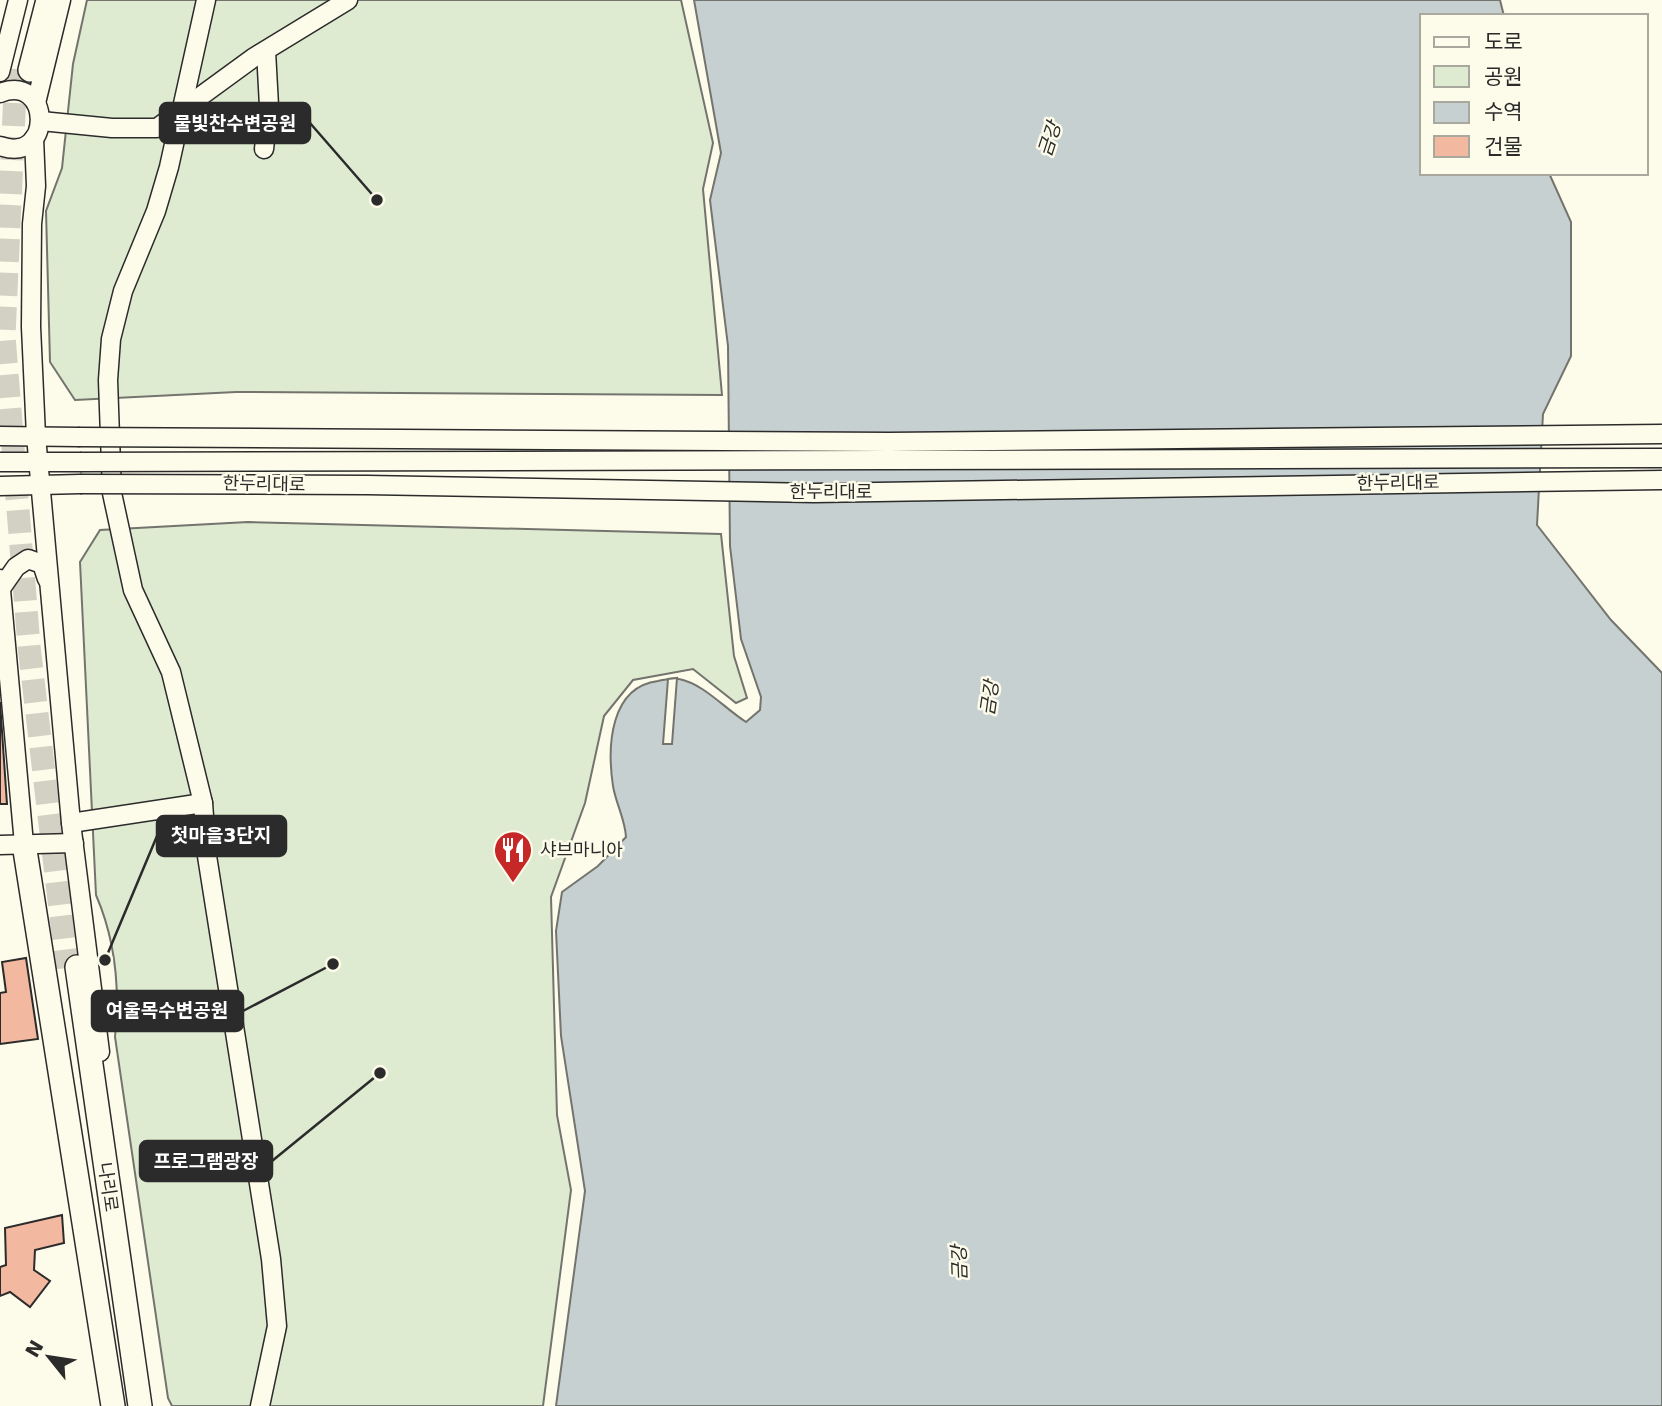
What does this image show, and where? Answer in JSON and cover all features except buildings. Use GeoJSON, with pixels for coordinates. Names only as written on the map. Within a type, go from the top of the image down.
{"type":"FeatureCollection","features":[{"type":"Feature","properties":{"kind":"main road"},"geometry":{"type":"LineString","coordinates":[[15,70],[35,0]]}},
{"type":"Feature","properties":{"kind":"main road"},"geometry":{"type":"LineString","coordinates":[[15,70],[48,0]]}},
{"type":"Feature","properties":{"kind":"main road"},"geometry":{"type":"LineString","coordinates":[[24,844],[113,1406]]}},
{"type":"Feature","properties":{"kind":"main road","name":"나리로"},"geometry":{"type":"LineString","coordinates":[[107,1378],[72,967],[140,1406]]}},
{"type":"Feature","properties":{"kind":"street"},"geometry":{"type":"LineString","coordinates":[[15,70],[18,0]]}},
{"type":"Feature","properties":{"kind":"street"},"geometry":{"type":"LineString","coordinates":[[61,0],[34,138],[36,186],[32,224],[31,327],[36,436],[71,823],[129,1285],[135,1375]]}},
{"type":"Feature","properties":{"kind":"street"},"geometry":{"type":"LineString","coordinates":[[205,0],[182,111],[156,211],[123,291],[111,339],[108,393],[112,493],[133,590],[171,672],[203,803],[207,856],[271,1259],[277,1326],[260,1406]]}},
{"type":"Feature","properties":{"kind":"street"},"geometry":{"type":"LineString","coordinates":[[0,93],[22,92],[39,112],[112,128],[157,128],[266,51],[348,0]]}},
{"type":"Feature","properties":{"kind":"street"},"geometry":{"type":"LineString","coordinates":[[264,149],[269,106],[266,51]]}},
{"type":"Feature","properties":{"kind":"street"},"geometry":{"type":"LineString","coordinates":[[0,146],[17,148],[34,138]]}},
{"type":"Feature","properties":{"kind":"street"},"geometry":{"type":"LineString","coordinates":[[0,436],[889,442],[1662,434]]}},
{"type":"Feature","properties":{"kind":"street"},"geometry":{"type":"LineString","coordinates":[[0,463],[1662,458]]}},
{"type":"Feature","properties":{"kind":"street","name":"한누리대로"},"geometry":{"type":"LineString","coordinates":[[0,486],[40,483],[302,484],[814,493],[1662,480]]}},
{"type":"Feature","properties":{"kind":"street"},"geometry":{"type":"LineString","coordinates":[[24,844],[3,649],[1,583],[16,566],[28,559],[42,564],[48,583]]}},
{"type":"Feature","properties":{"kind":"street"},"geometry":{"type":"LineString","coordinates":[[71,823],[203,803]]}},
{"type":"Feature","properties":{"kind":"street"},"geometry":{"type":"LineString","coordinates":[[0,845],[74,843]]}},
{"type":"Feature","properties":{"kind":"green space"},"geometry":{"type":"Polygon","coordinates":[[[87,0],[681,0],[713,143],[703,189],[722,395],[236,392],[75,400],[50,362],[46,211],[62,168],[73,64],[87,0]]]}},
{"type":"Feature","properties":{"kind":"green space"},"geometry":{"type":"Polygon","coordinates":[[[248,522],[721,534],[734,656],[747,698],[736,703],[693,669],[633,680],[604,716],[585,803],[551,897],[557,1115],[571,1190],[543,1406],[172,1406],[168,1398],[115,1037],[117,1001],[112,947],[96,895],[80,562],[100,530],[248,522]]]}},
{"type":"Feature","properties":{"kind":"water","name":"금강"},"geometry":{"type":"Polygon","coordinates":[[[694,0],[1500,0],[1504,14],[1420,14],[1420,175],[1550,175],[1571,222],[1571,356],[1543,414],[1537,525],[1611,620],[1662,673],[1662,1406],[556,1406],[585,1191],[561,1036],[556,931],[562,892],[598,866],[626,837],[613,786],[611,754],[615,721],[630,694],[642,686],[677,678],[705,691],[746,722],[760,710],[761,697],[741,639],[730,546],[728,346],[710,200],[721,153],[694,0]]]}},
{"type":"Feature","properties":{"kind":"pier"},"geometry":{"type":"Polygon","coordinates":[[[677,678],[672,744],[663,744],[668,679],[677,678]]]}},
{"type":"Feature","properties":{"kind":"tunnel"},"geometry":{"type":"LineString","coordinates":[[16,69],[4,336],[29,646],[67,968]]}},
{"type":"Feature","properties":{"kind":"place","name":"물빛찬수변공원"},"geometry":{"type":"Point","coordinates":[377,200]}},
{"type":"Feature","properties":{"kind":"place","name":"샤브마니아"},"geometry":{"type":"Point","coordinates":[513,884]}},
{"type":"Feature","properties":{"kind":"place","name":"첫마을3단지"},"geometry":{"type":"Point","coordinates":[105,960]}},
{"type":"Feature","properties":{"kind":"place","name":"여울목수변공원"},"geometry":{"type":"Point","coordinates":[333,964]}},
{"type":"Feature","properties":{"kind":"place","name":"프로그램광장"},"geometry":{"type":"Point","coordinates":[380,1073]}}]}
